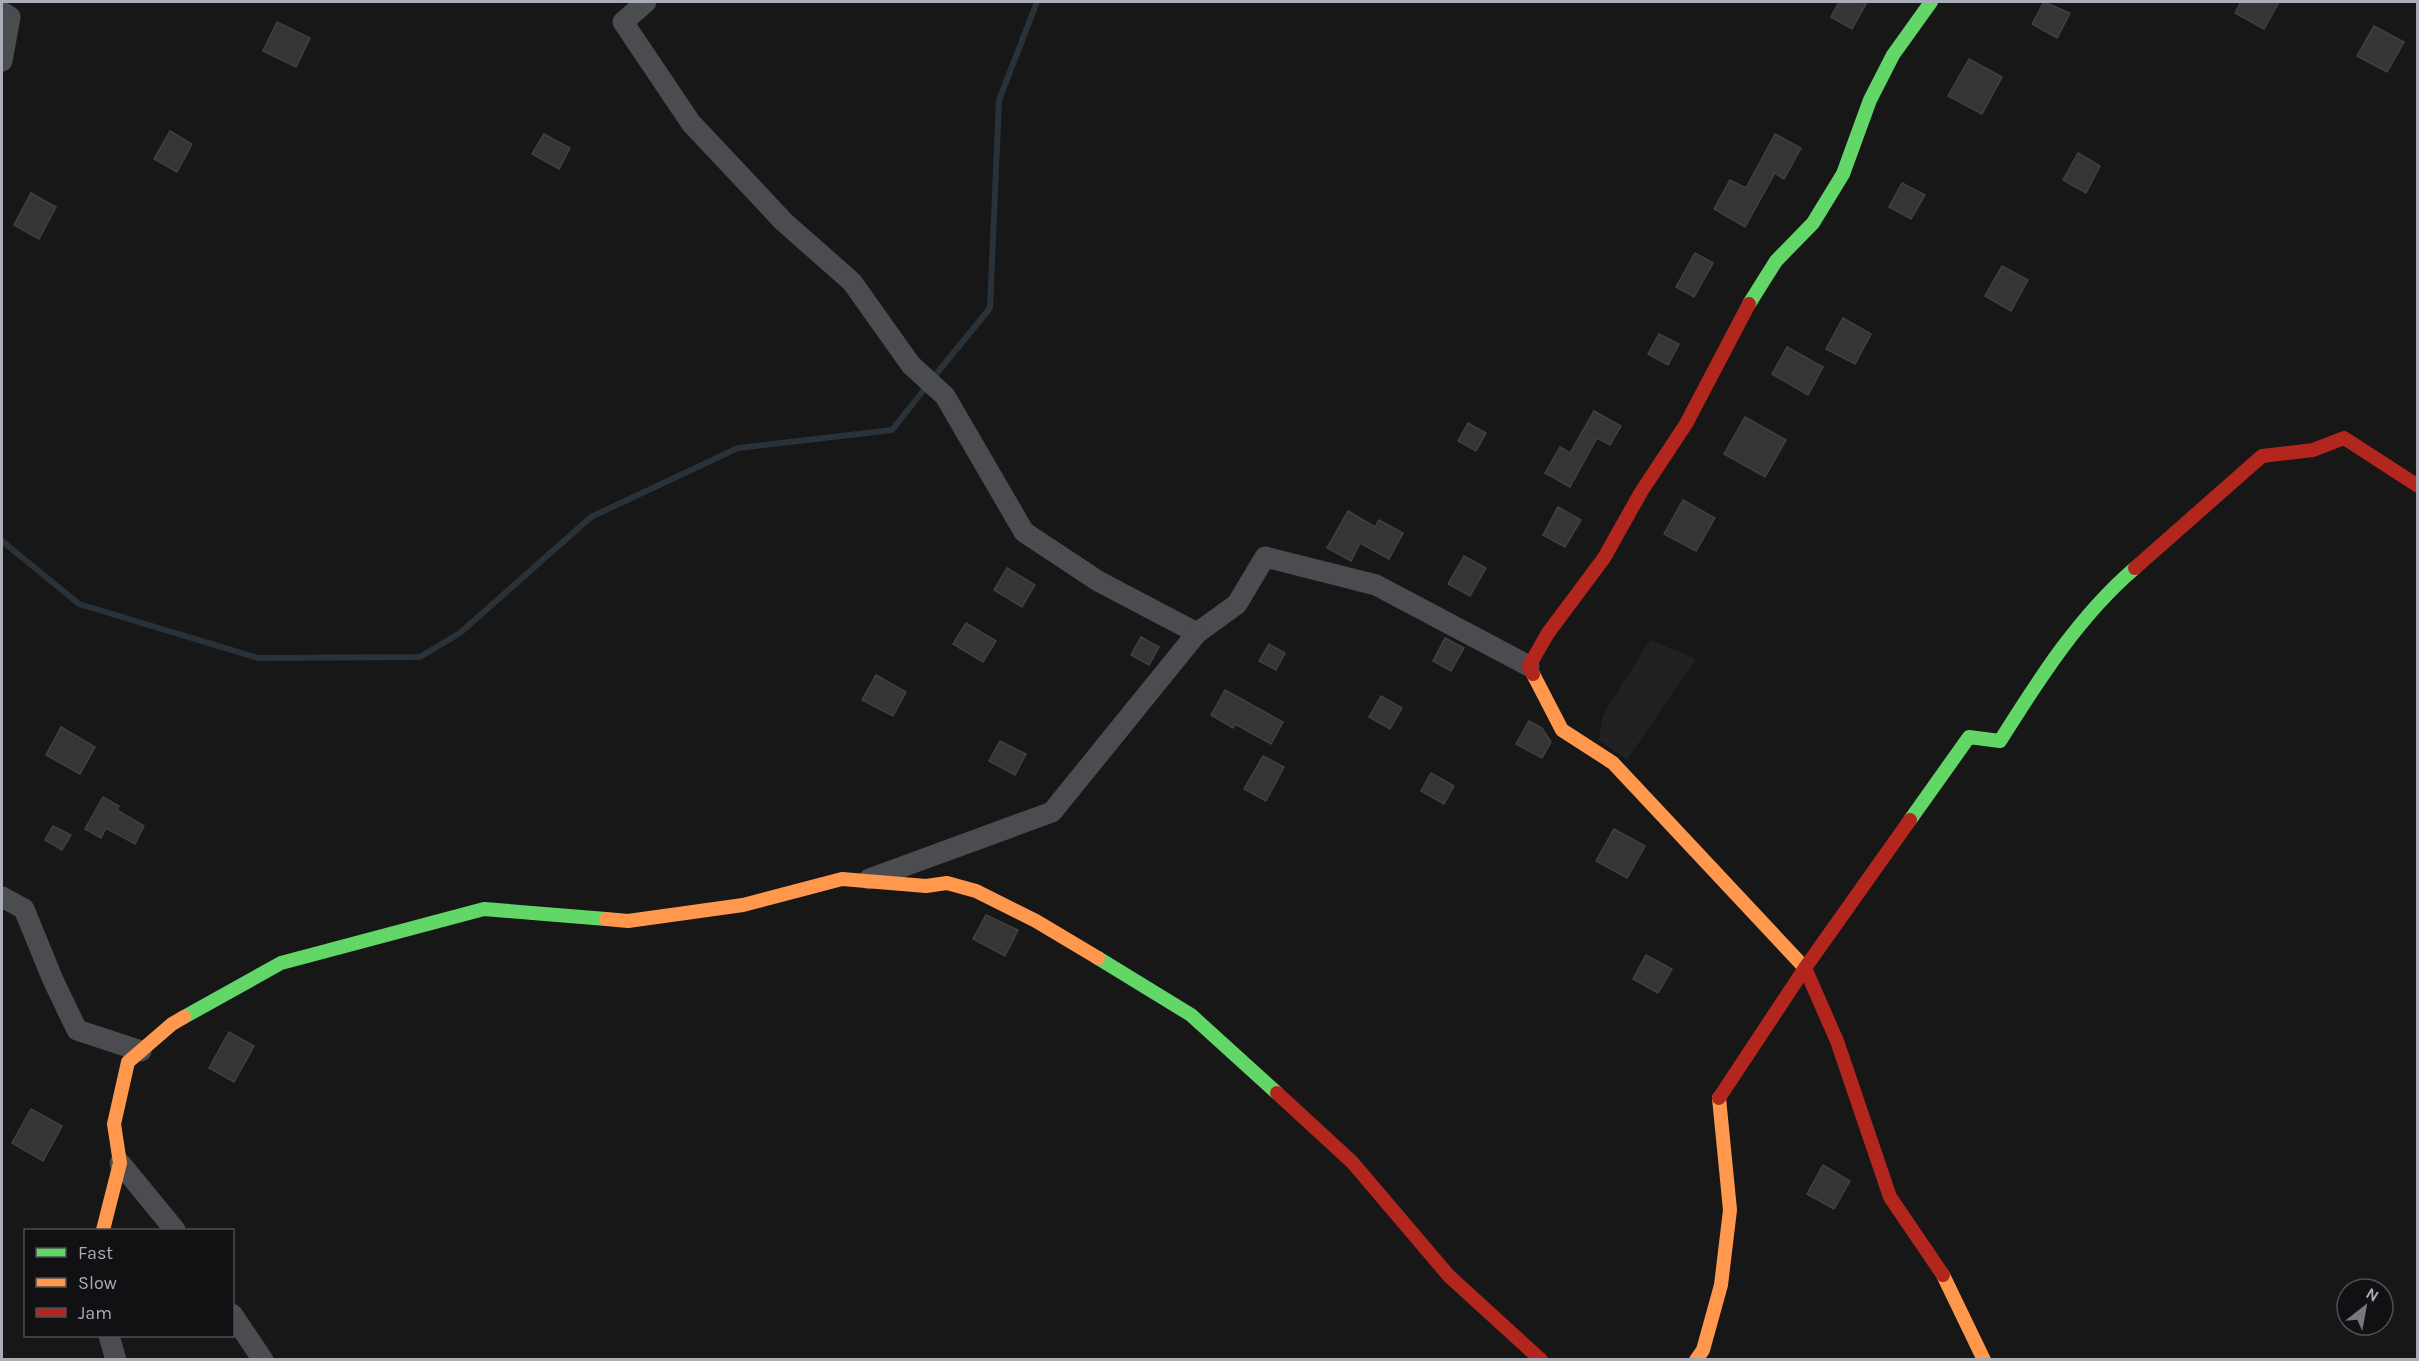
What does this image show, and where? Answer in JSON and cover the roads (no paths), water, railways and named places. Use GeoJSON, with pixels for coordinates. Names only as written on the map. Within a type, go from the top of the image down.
{"type":"FeatureCollection","features":[{"type":"Feature","properties":{"kind":"street"},"geometry":{"type":"LineString","coordinates":[[646,2],[623,22],[691,123],[784,222],[852,282],[911,365],[945,396],[1024,532],[1098,581],[1197,633]]}},
{"type":"Feature","properties":{"kind":"street"},"geometry":{"type":"LineString","coordinates":[[1529,666],[1548,633],[1604,558],[1641,492],[1686,424],[1755,293],[1776,261],[1813,223],[1843,174],[1870,100],[1893,56],[1931,2]]}},
{"type":"Feature","properties":{"kind":"street"},"geometry":{"type":"LineString","coordinates":[[2,12],[10,17],[2,61]]}},
{"type":"Feature","properties":{"kind":"street"},"geometry":{"type":"LineString","coordinates":[[1696,1359],[1703,1350],[1721,1285],[1730,1210],[1717,1101],[1805,968],[1969,737],[2000,741],[2043,673],[2107,592],[2199,514],[2262,456],[2313,450],[2344,438],[2418,486]]}},
{"type":"Feature","properties":{"kind":"street"},"geometry":{"type":"LineString","coordinates":[[864,881],[1052,812],[1197,633],[1237,604],[1265,557],[1376,585],[1529,666],[1562,729],[1613,763],[1805,968],[1837,1041],[1890,1197],[1943,1275],[1984,1359]]}},
{"type":"Feature","properties":{"kind":"street"},"geometry":{"type":"LineString","coordinates":[[103,1229],[120,1162],[114,1124],[128,1062],[172,1024],[280,963],[484,909],[628,921],[743,905],[842,879],[926,886],[947,883],[976,891],[1035,921],[1191,1015],[1352,1162],[1449,1276],[1541,1359]]}},
{"type":"Feature","properties":{"kind":"street"},"geometry":{"type":"LineString","coordinates":[[2,897],[24,909],[53,980],[77,1030],[141,1050]]}},
{"type":"Feature","properties":{"kind":"street"},"geometry":{"type":"LineString","coordinates":[[120,1162],[174,1229]]}},
{"type":"Feature","properties":{"kind":"street"},"geometry":{"type":"LineString","coordinates":[[234,1317],[263,1359]]}},
{"type":"Feature","properties":{"kind":"street"},"geometry":{"type":"LineString","coordinates":[[110,1337],[116,1359]]}},
{"type":"Feature","properties":{"kind":"waterway"},"geometry":{"type":"LineString","coordinates":[[933,378],[990,308],[999,100],[1037,2]]}},
{"type":"Feature","properties":{"kind":"waterway"},"geometry":{"type":"LineString","coordinates":[[2,541],[79,604],[258,658],[420,657],[460,633],[591,517],[738,448],[892,430],[927,386]]}}]}
